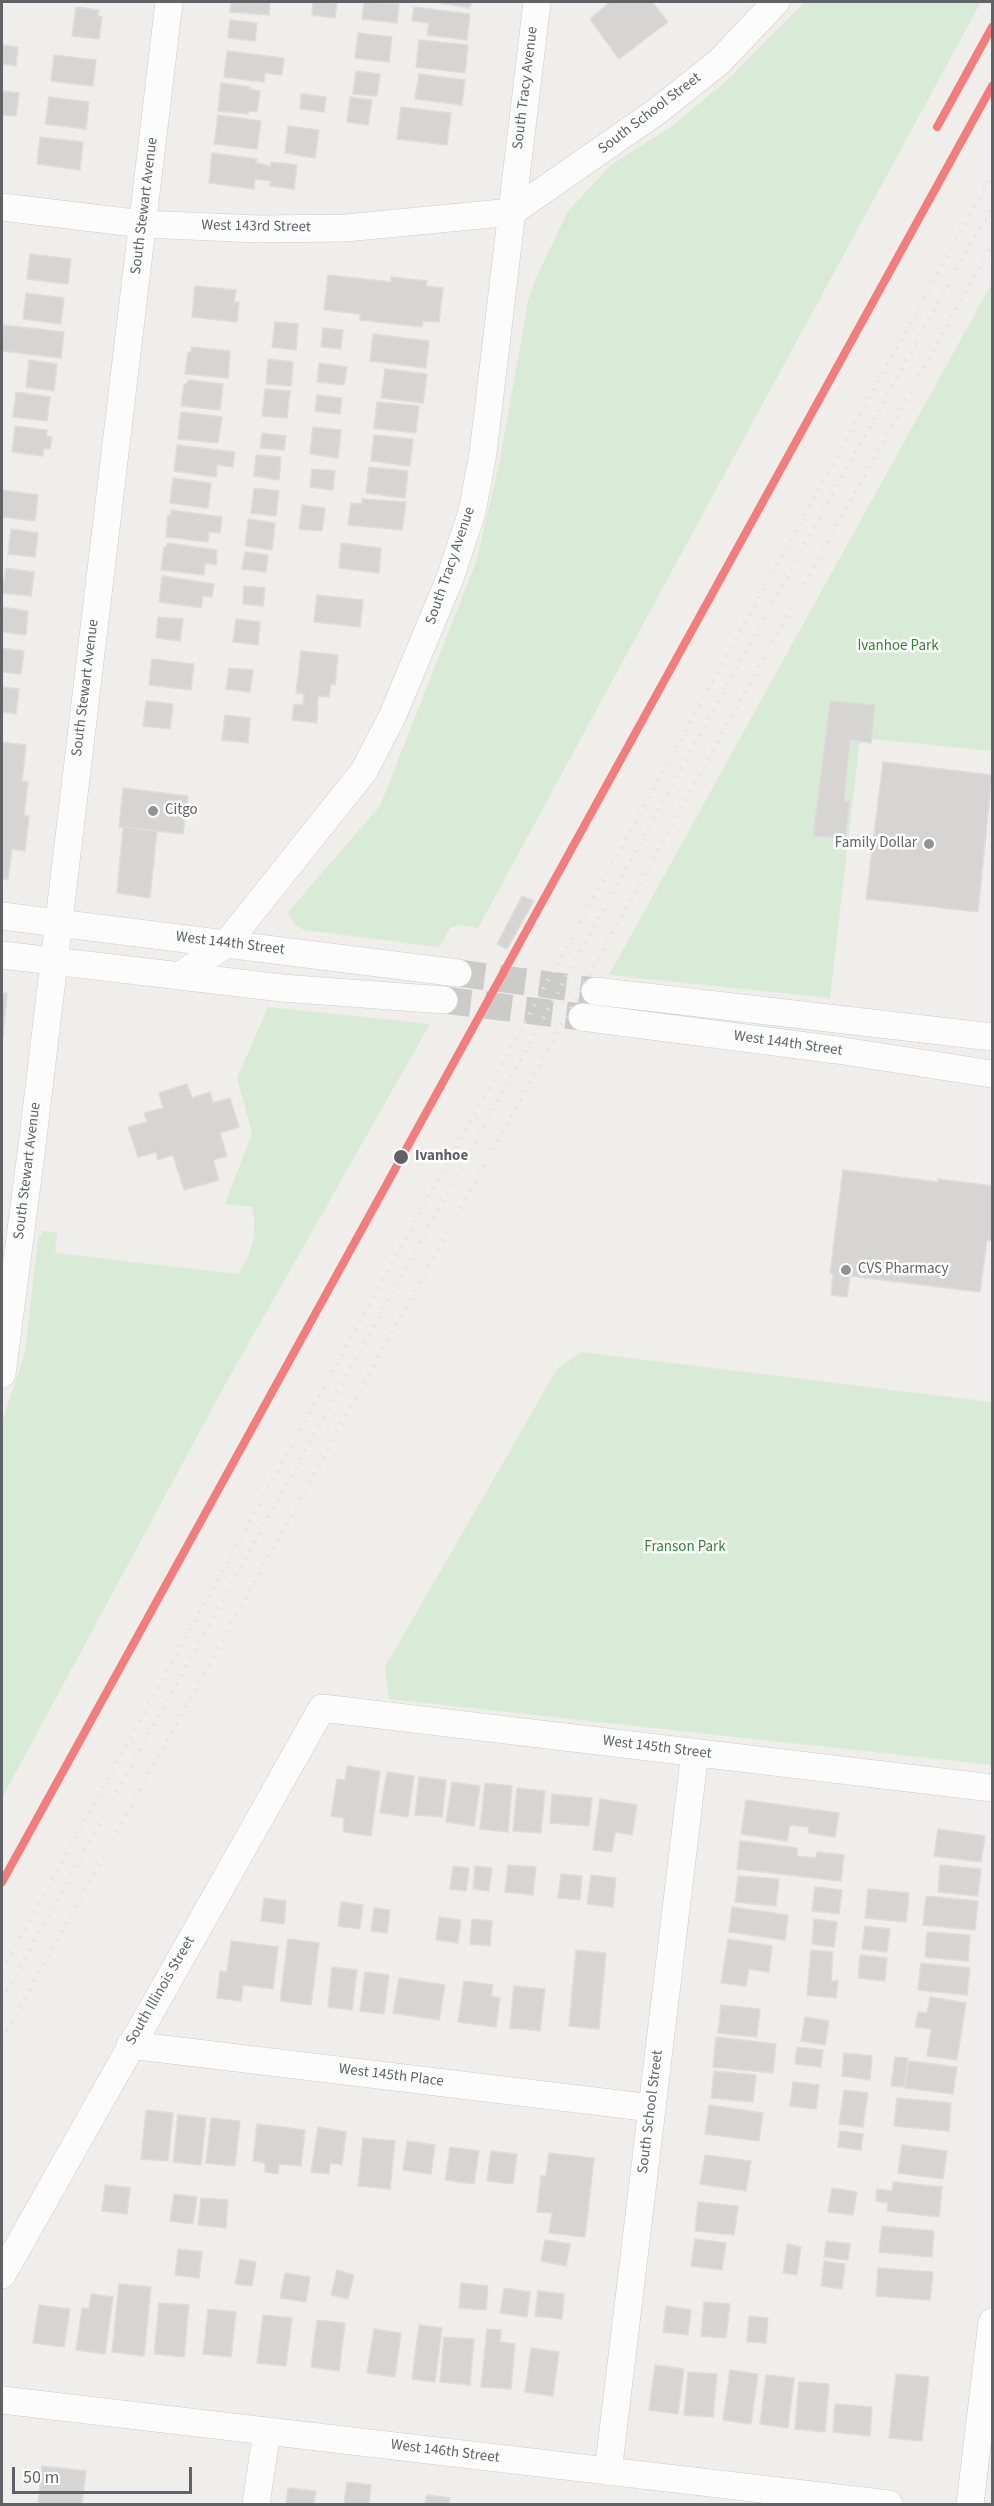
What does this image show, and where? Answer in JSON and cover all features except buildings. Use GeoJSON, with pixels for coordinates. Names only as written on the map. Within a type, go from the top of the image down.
{"type":"FeatureCollection","features":[{"type":"Feature","properties":{"kind":"street","name":"South Stewart Avenue"},"geometry":{"type":"LineString","coordinates":[[2,1374],[24,1209],[169,2]]}},
{"type":"Feature","properties":{"kind":"street","name":"South Tracy Avenue"},"geometry":{"type":"LineString","coordinates":[[179,976],[226,944],[364,771],[392,717],[450,578],[472,512],[483,453],[537,2]]}},
{"type":"Feature","properties":{"kind":"street","name":"South School Street"},"geometry":{"type":"LineString","coordinates":[[512,212],[656,112],[719,62],[776,2]]}},
{"type":"Feature","properties":{"kind":"street","name":"West 143rd Street"},"geometry":{"type":"LineString","coordinates":[[2,207],[143,224],[257,229],[346,228],[512,212]]}},
{"type":"Feature","properties":{"kind":"street","name":"West 144th Street"},"geometry":{"type":"LineString","coordinates":[[2,916],[458,973]]}},
{"type":"Feature","properties":{"kind":"street"},"geometry":{"type":"LineString","coordinates":[[2,955],[282,988],[444,1000]]}},
{"type":"Feature","properties":{"kind":"street","name":"West 144th Street"},"geometry":{"type":"LineString","coordinates":[[595,991],[993,1037]]}},
{"type":"Feature","properties":{"kind":"street","name":"West 144th Street"},"geometry":{"type":"LineString","coordinates":[[582,1017],[837,1050],[993,1074]]}},
{"type":"Feature","properties":{"kind":"street"},"geometry":{"type":"LineString","coordinates":[[837,1050],[847,1019]]}},
{"type":"Feature","properties":{"kind":"street","name":"West 145th Street"},"geometry":{"type":"LineString","coordinates":[[322,1708],[993,1788]]}},
{"type":"Feature","properties":{"kind":"street","name":"South Illinois Street"},"geometry":{"type":"LineString","coordinates":[[2,2274],[322,1708]]}},
{"type":"Feature","properties":{"kind":"street","name":"South School Street"},"geometry":{"type":"LineString","coordinates":[[608,2472],[695,1752]]}},
{"type":"Feature","properties":{"kind":"street","name":"West 145th Place"},"geometry":{"type":"LineString","coordinates":[[130,2045],[652,2108]]}},
{"type":"Feature","properties":{"kind":"street"},"geometry":{"type":"LineString","coordinates":[[970,2505],[993,2322]]}},
{"type":"Feature","properties":{"kind":"street","name":"West 146th Street"},"geometry":{"type":"LineString","coordinates":[[2,2400],[608,2472],[704,2494],[889,2505]]}},
{"type":"Feature","properties":{"kind":"street"},"geometry":{"type":"LineString","coordinates":[[256,2505],[267,2431]]}},
{"type":"Feature","properties":{"kind":"green space"},"geometry":{"type":"Polygon","coordinates":[[[805,2],[981,2],[478,928],[461,925],[450,928],[439,947],[304,930],[294,924],[288,912],[380,806],[476,562],[500,460],[528,301],[534,282],[568,211],[611,165],[671,127],[726,81],[805,2]]]}},
{"type":"Feature","properties":{"kind":"green space","name":"Ivanhoe Park"},"geometry":{"type":"Polygon","coordinates":[[[992,283],[992,751],[860,738],[830,998],[609,975],[992,283]]]}},
{"type":"Feature","properties":{"kind":"green space"},"geometry":{"type":"Polygon","coordinates":[[[268,1007],[430,1024],[226,1383],[2,1798],[2,1422],[25,1353],[38,1238],[43,1231],[57,1232],[55,1253],[238,1274],[248,1257],[254,1237],[254,1217],[252,1207],[225,1204],[252,1133],[237,1078],[268,1007]]]}},
{"type":"Feature","properties":{"kind":"green space","name":"Franson Park"},"geometry":{"type":"Polygon","coordinates":[[[581,1352],[992,1402],[992,1765],[389,1699],[385,1667],[557,1369],[581,1352]]]}},
{"type":"Feature","properties":{"kind":"tunnel"},"geometry":{"type":"LineString","coordinates":[[458,973],[595,991]]}},
{"type":"Feature","properties":{"kind":"tunnel"},"geometry":{"type":"LineString","coordinates":[[444,1000],[582,1017]]}},
{"type":"Feature","properties":{"kind":"railway"},"geometry":{"type":"LineString","coordinates":[[2,1971],[992,175]]}},
{"type":"Feature","properties":{"kind":"railway"},"geometry":{"type":"LineString","coordinates":[[2,2000],[992,205]]}},
{"type":"Feature","properties":{"kind":"railway"},"geometry":{"type":"LineString","coordinates":[[2,2040],[992,244]]}},
{"type":"Feature","properties":{"kind":"transit line"},"geometry":{"type":"LineString","coordinates":[[937,127],[992,27]]}},
{"type":"Feature","properties":{"kind":"transit line"},"geometry":{"type":"LineString","coordinates":[[2,1882],[992,86]]}},
{"type":"Feature","properties":{"kind":"place","name":"Citgo"},"geometry":{"type":"Point","coordinates":[153,811]}},
{"type":"Feature","properties":{"kind":"place","name":"Family Dollar"},"geometry":{"type":"Point","coordinates":[929,844]}},
{"type":"Feature","properties":{"kind":"place","name":"Ivanhoe"},"geometry":{"type":"Point","coordinates":[401,1157]}},
{"type":"Feature","properties":{"kind":"place","name":"CVS Pharmacy"},"geometry":{"type":"Point","coordinates":[846,1270]}}]}
